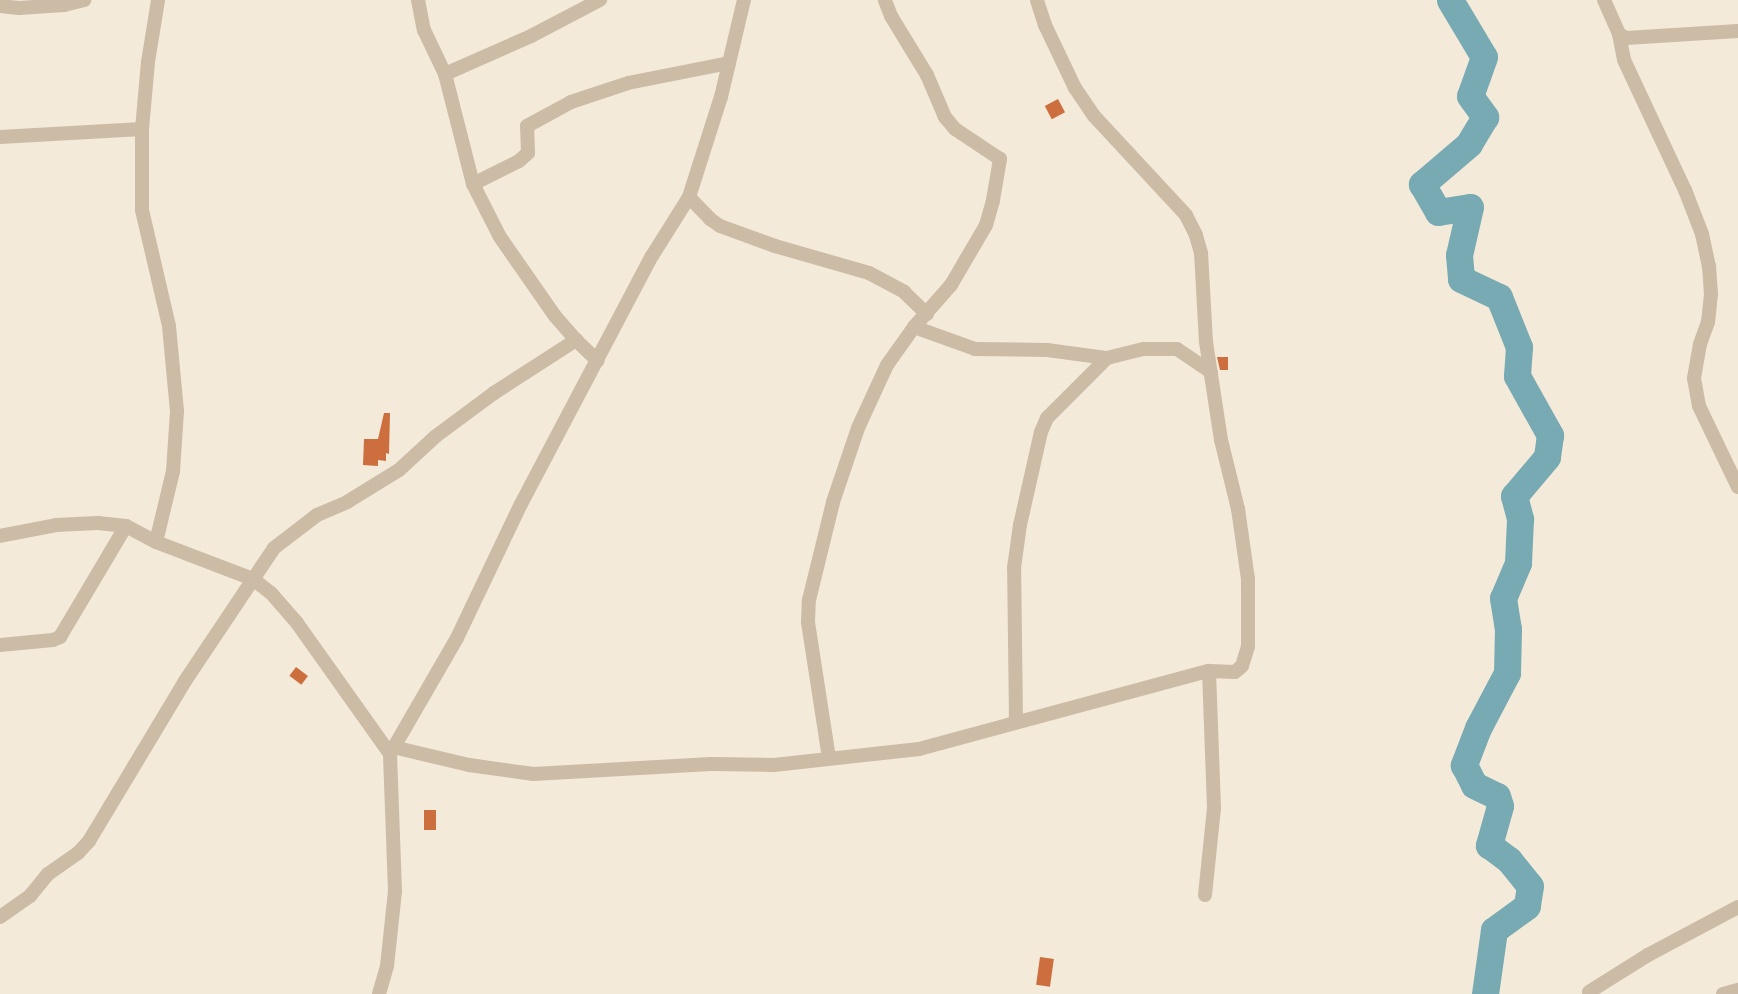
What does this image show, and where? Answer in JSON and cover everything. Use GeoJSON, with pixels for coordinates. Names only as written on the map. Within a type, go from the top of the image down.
{"type":"FeatureCollection","features":[{"type":"Feature","properties":{"kind":"street"},"geometry":{"type":"LineString","coordinates":[[0,6],[19,8],[64,5],[84,0]]}},
{"type":"Feature","properties":{"kind":"street"},"geometry":{"type":"LineString","coordinates":[[156,542],[173,471],[176,394],[169,326],[142,210],[140,167],[148,62],[158,0]]}},
{"type":"Feature","properties":{"kind":"street"},"geometry":{"type":"LineString","coordinates":[[418,0],[424,30],[445,74],[473,184],[500,237],[576,340],[598,361]]}},
{"type":"Feature","properties":{"kind":"street"},"geometry":{"type":"LineString","coordinates":[[445,74],[531,36],[600,0]]}},
{"type":"Feature","properties":{"kind":"street"},"geometry":{"type":"LineString","coordinates":[[379,994],[387,966],[395,891],[391,751],[457,638],[521,504],[652,256],[689,197],[729,63],[744,0]]}},
{"type":"Feature","properties":{"kind":"street"},"geometry":{"type":"LineString","coordinates":[[829,758],[808,623],[809,600],[833,502],[858,428],[887,364],[914,327],[951,285],[986,225],[1000,159],[954,129],[945,117],[927,75],[891,16],[885,0]]}},
{"type":"Feature","properties":{"kind":"street"},"geometry":{"type":"LineString","coordinates":[[0,536],[65,525],[98,523],[126,526],[156,542],[253,579],[271,593],[297,623],[391,751],[533,774],[711,764],[774,765],[919,749],[1016,721],[1209,671],[1234,672],[1242,666],[1248,646],[1250,616],[1248,579],[1238,509],[1221,440],[1211,372],[1202,253],[1186,215],[1094,116],[1070,77],[1045,25],[1037,0]]}},
{"type":"Feature","properties":{"kind":"street"},"geometry":{"type":"LineString","coordinates":[[1604,0],[1619,34],[1624,60],[1685,190],[1702,234],[1709,266],[1711,294],[1708,322],[1700,344],[1694,378],[1699,406],[1738,487]]}},
{"type":"Feature","properties":{"kind":"street"},"geometry":{"type":"LineString","coordinates":[[1619,34],[1626,38],[1738,31]]}},
{"type":"Feature","properties":{"kind":"street"},"geometry":{"type":"LineString","coordinates":[[473,184],[528,153],[527,126],[571,102],[628,83],[729,63]]}},
{"type":"Feature","properties":{"kind":"street"},"geometry":{"type":"LineString","coordinates":[[0,137],[142,129]]}},
{"type":"Feature","properties":{"kind":"street"},"geometry":{"type":"LineString","coordinates":[[689,197],[720,226],[775,246],[869,273],[904,292],[927,314]]}},
{"type":"Feature","properties":{"kind":"street"},"geometry":{"type":"LineString","coordinates":[[914,327],[975,349],[1047,350],[1107,358],[1144,348],[1177,349],[1211,372]]}},
{"type":"Feature","properties":{"kind":"street"},"geometry":{"type":"LineString","coordinates":[[0,917],[30,896],[48,874],[89,841],[185,681],[274,548],[295,530],[399,470],[436,436],[494,393],[576,340]]}},
{"type":"Feature","properties":{"kind":"street"},"geometry":{"type":"LineString","coordinates":[[1016,721],[1014,568],[1020,525],[1041,432],[1047,418],[1107,358]]}},
{"type":"Feature","properties":{"kind":"street"},"geometry":{"type":"LineString","coordinates":[[0,645],[53,640],[60,636],[126,526]]}},
{"type":"Feature","properties":{"kind":"street"},"geometry":{"type":"LineString","coordinates":[[1204,894],[1214,808],[1209,671]]}},
{"type":"Feature","properties":{"kind":"street"},"geometry":{"type":"LineString","coordinates":[[1589,992],[1648,955],[1738,907]]}},
{"type":"Feature","properties":{"kind":"street"},"geometry":{"type":"LineString","coordinates":[[1723,994],[1738,990]]}},
{"type":"Feature","properties":{"kind":"building"},"geometry":{"type":"Polygon","coordinates":[[[1058,99],[1065,112],[1052,119],[1045,106],[1058,99]]]}},
{"type":"Feature","properties":{"kind":"building"},"geometry":{"type":"Polygon","coordinates":[[[1217,357],[1228,357],[1228,370],[1220,370],[1217,357]]]}},
{"type":"Feature","properties":{"kind":"building"},"geometry":{"type":"Polygon","coordinates":[[[384,413],[390,413],[389,454],[386,453],[386,461],[378,460],[378,466],[363,465],[364,439],[378,439],[384,413]]]}},
{"type":"Feature","properties":{"kind":"building"},"geometry":{"type":"Polygon","coordinates":[[[296,667],[308,676],[301,685],[289,676],[296,667]]]}},
{"type":"Feature","properties":{"kind":"building"},"geometry":{"type":"Polygon","coordinates":[[[424,810],[436,810],[436,830],[424,830],[424,810]]]}},
{"type":"Feature","properties":{"kind":"building"},"geometry":{"type":"Polygon","coordinates":[[[1040,957],[1054,959],[1050,987],[1036,985],[1040,957]]]}},
{"type":"Feature","properties":{"kind":"waterway"},"geometry":{"type":"LineString","coordinates":[[1450,0],[1484,57],[1470,96],[1485,117],[1469,144],[1422,184],[1438,212],[1470,207],[1459,255],[1461,279],[1499,297],[1519,347],[1517,376],[1550,435],[1547,457],[1514,496],[1520,519],[1518,563],[1503,598],[1508,629],[1507,673],[1478,728],[1464,765],[1474,785],[1497,796],[1500,806],[1489,845],[1509,860],[1530,886],[1527,906],[1494,930],[1485,994]]}}]}
